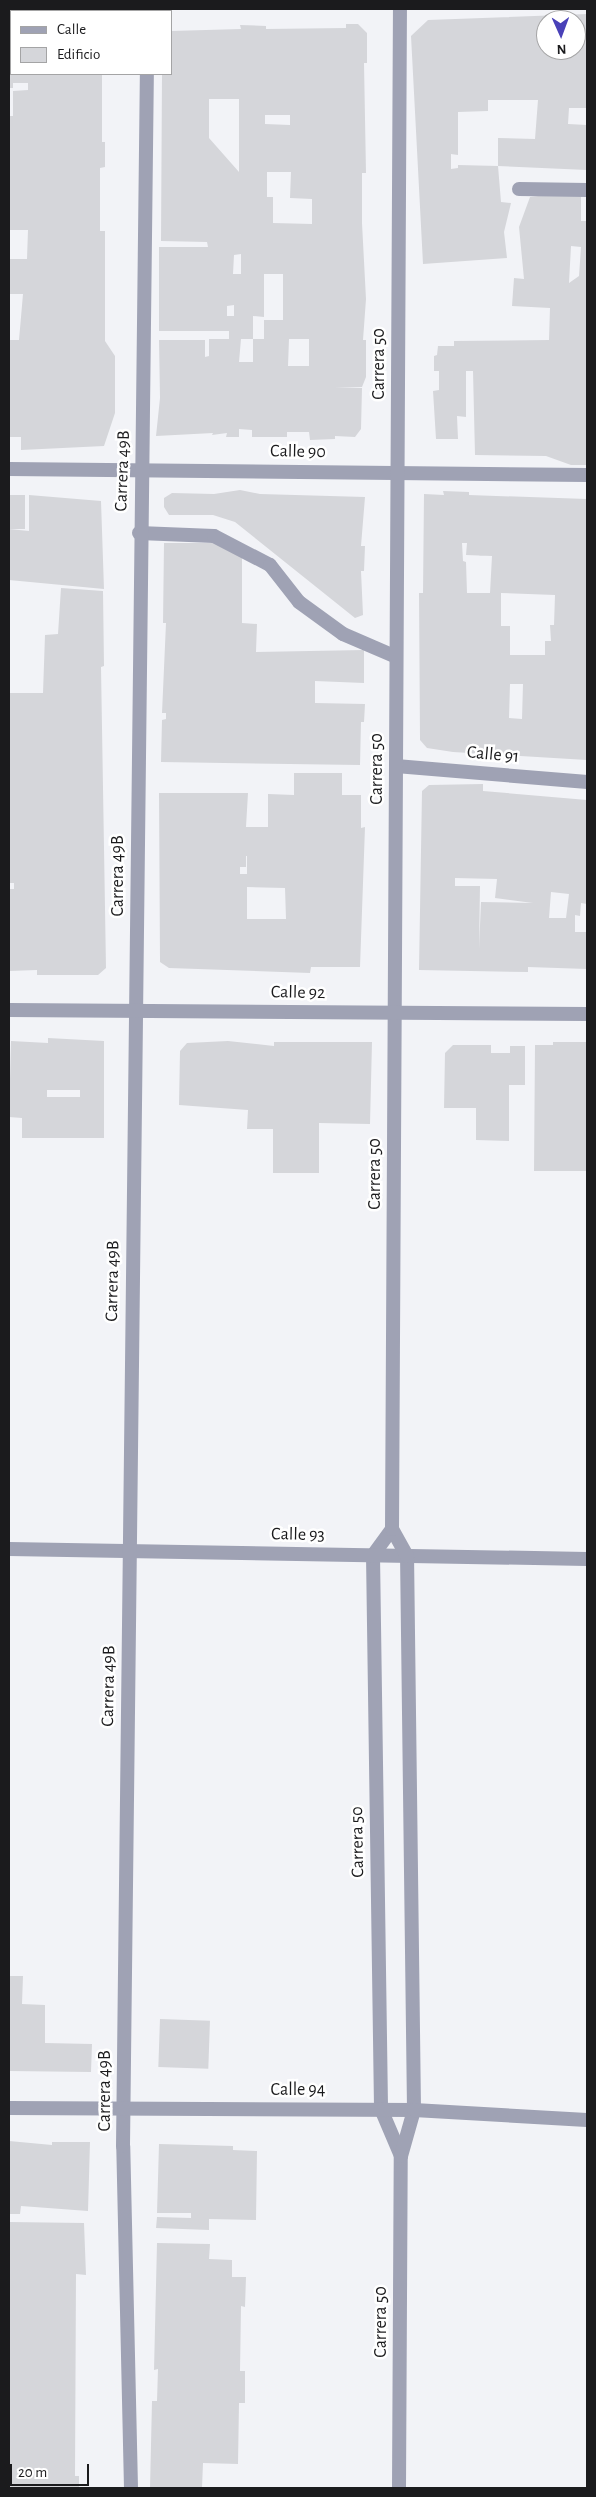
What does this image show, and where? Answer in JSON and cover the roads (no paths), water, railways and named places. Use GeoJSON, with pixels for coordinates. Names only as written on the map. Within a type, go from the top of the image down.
{"type":"FeatureCollection","features":[{"type":"Feature","properties":{"kind":"street","name":"Carrera 50"},"geometry":{"type":"LineString","coordinates":[[398,2488],[401,2156],[414,2110],[407,1556],[392,1529],[396,766],[394,656],[398,472],[400,9]]}},
{"type":"Feature","properties":{"kind":"street","name":"Carrera 49B"},"geometry":{"type":"LineString","coordinates":[[131,2488],[124,2110],[139,533],[142,469],[147,75]]}},
{"type":"Feature","properties":{"kind":"street"},"geometry":{"type":"LineString","coordinates":[[520,189],[587,190]]}},
{"type":"Feature","properties":{"kind":"street","name":"Calle 90"},"geometry":{"type":"LineString","coordinates":[[9,469],[587,475]]}},
{"type":"Feature","properties":{"kind":"street"},"geometry":{"type":"LineString","coordinates":[[139,533],[214,536],[270,565],[299,602],[343,634],[394,656]]}},
{"type":"Feature","properties":{"kind":"street","name":"Calle 91"},"geometry":{"type":"LineString","coordinates":[[396,766],[587,782]]}},
{"type":"Feature","properties":{"kind":"street","name":"Calle 92"},"geometry":{"type":"LineString","coordinates":[[9,1010],[587,1014]]}},
{"type":"Feature","properties":{"kind":"street"},"geometry":{"type":"LineString","coordinates":[[374,1555],[392,1529]]}},
{"type":"Feature","properties":{"kind":"street","name":"Calle 93"},"geometry":{"type":"LineString","coordinates":[[9,1550],[587,1559]]}},
{"type":"Feature","properties":{"kind":"street","name":"Carrera 50"},"geometry":{"type":"LineString","coordinates":[[374,1555],[381,2109],[401,2156]]}},
{"type":"Feature","properties":{"kind":"street","name":"Calle 94"},"geometry":{"type":"LineString","coordinates":[[9,2108],[91,2106],[124,2110],[381,2109],[587,2120]]}}]}
